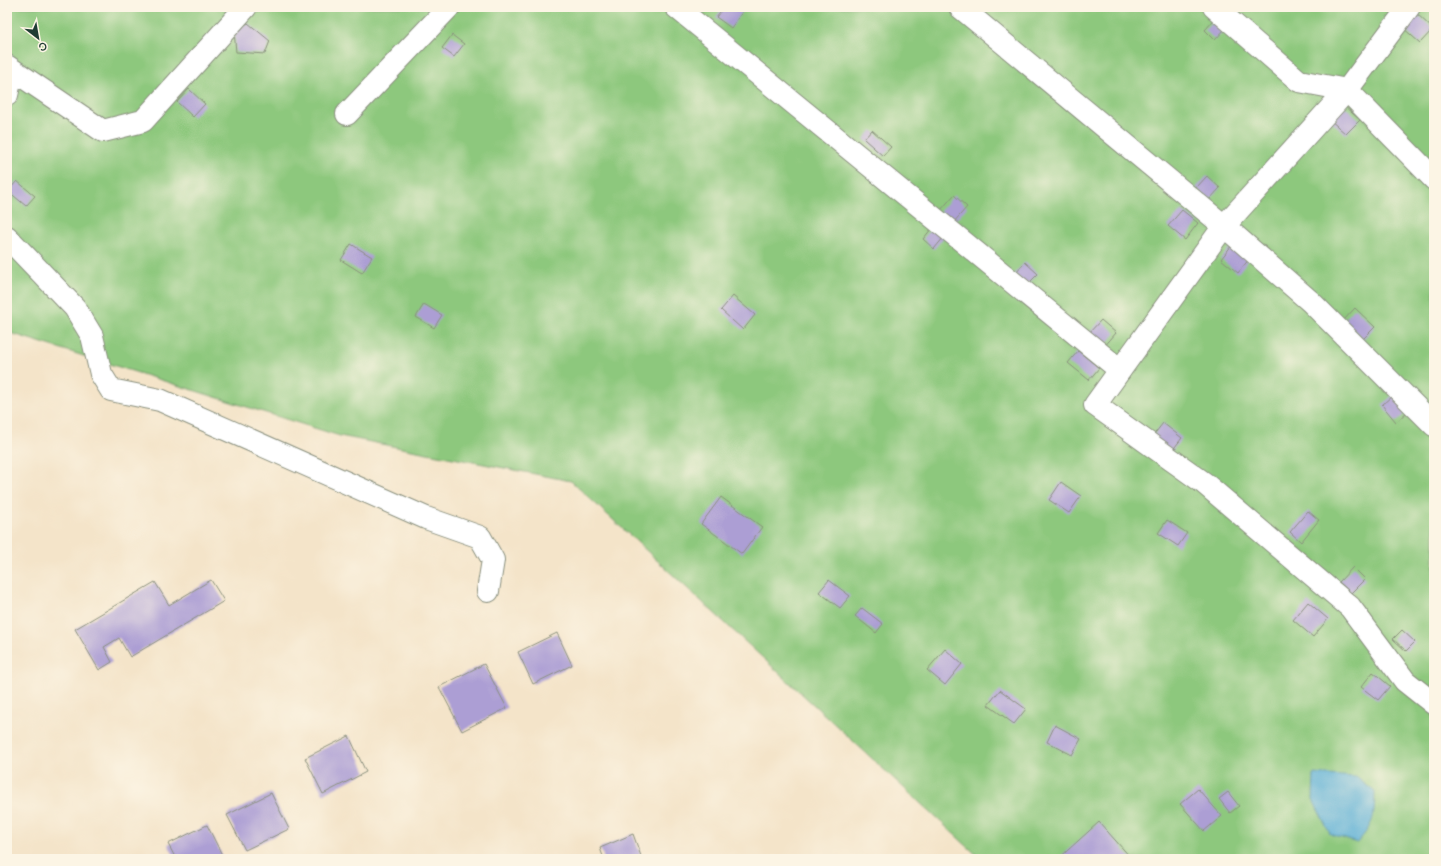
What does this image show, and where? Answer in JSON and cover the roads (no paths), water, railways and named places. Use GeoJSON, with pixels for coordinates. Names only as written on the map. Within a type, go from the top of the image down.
{"type":"FeatureCollection","features":[{"type":"Feature","properties":{"kind":"lane"},"geometry":{"type":"LineString","coordinates":[[7,66],[103,132],[143,121],[246,7]]}},
{"type":"Feature","properties":{"kind":"lane"},"geometry":{"type":"LineString","coordinates":[[347,114],[449,7]]}},
{"type":"Feature","properties":{"kind":"lane"},"geometry":{"type":"LineString","coordinates":[[676,7],[1120,370]]}},
{"type":"Feature","properties":{"kind":"lane"},"geometry":{"type":"LineString","coordinates":[[960,7],[1224,226],[1311,302],[1434,425]]}},
{"type":"Feature","properties":{"kind":"lane"},"geometry":{"type":"LineString","coordinates":[[1214,7],[1299,81],[1347,90],[1434,178]]}},
{"type":"Feature","properties":{"kind":"lane"},"geometry":{"type":"LineString","coordinates":[[1409,7],[1347,90],[1224,226],[1095,405],[1204,483],[1350,607],[1404,681],[1434,704]]}},
{"type":"Feature","properties":{"kind":"lane"},"geometry":{"type":"LineString","coordinates":[[7,79],[9,86],[7,94]]}},
{"type":"Feature","properties":{"kind":"lane"},"geometry":{"type":"LineString","coordinates":[[7,237],[75,308],[92,336],[101,374],[110,390],[160,400],[426,518],[480,537],[493,560],[488,591]]}},
{"type":"Feature","properties":{"kind":"water"},"geometry":{"type":"Polygon","coordinates":[[[1314,774],[1356,777],[1375,792],[1374,814],[1372,820],[1367,830],[1357,843],[1330,834],[1313,800],[1314,774]]]}}]}
